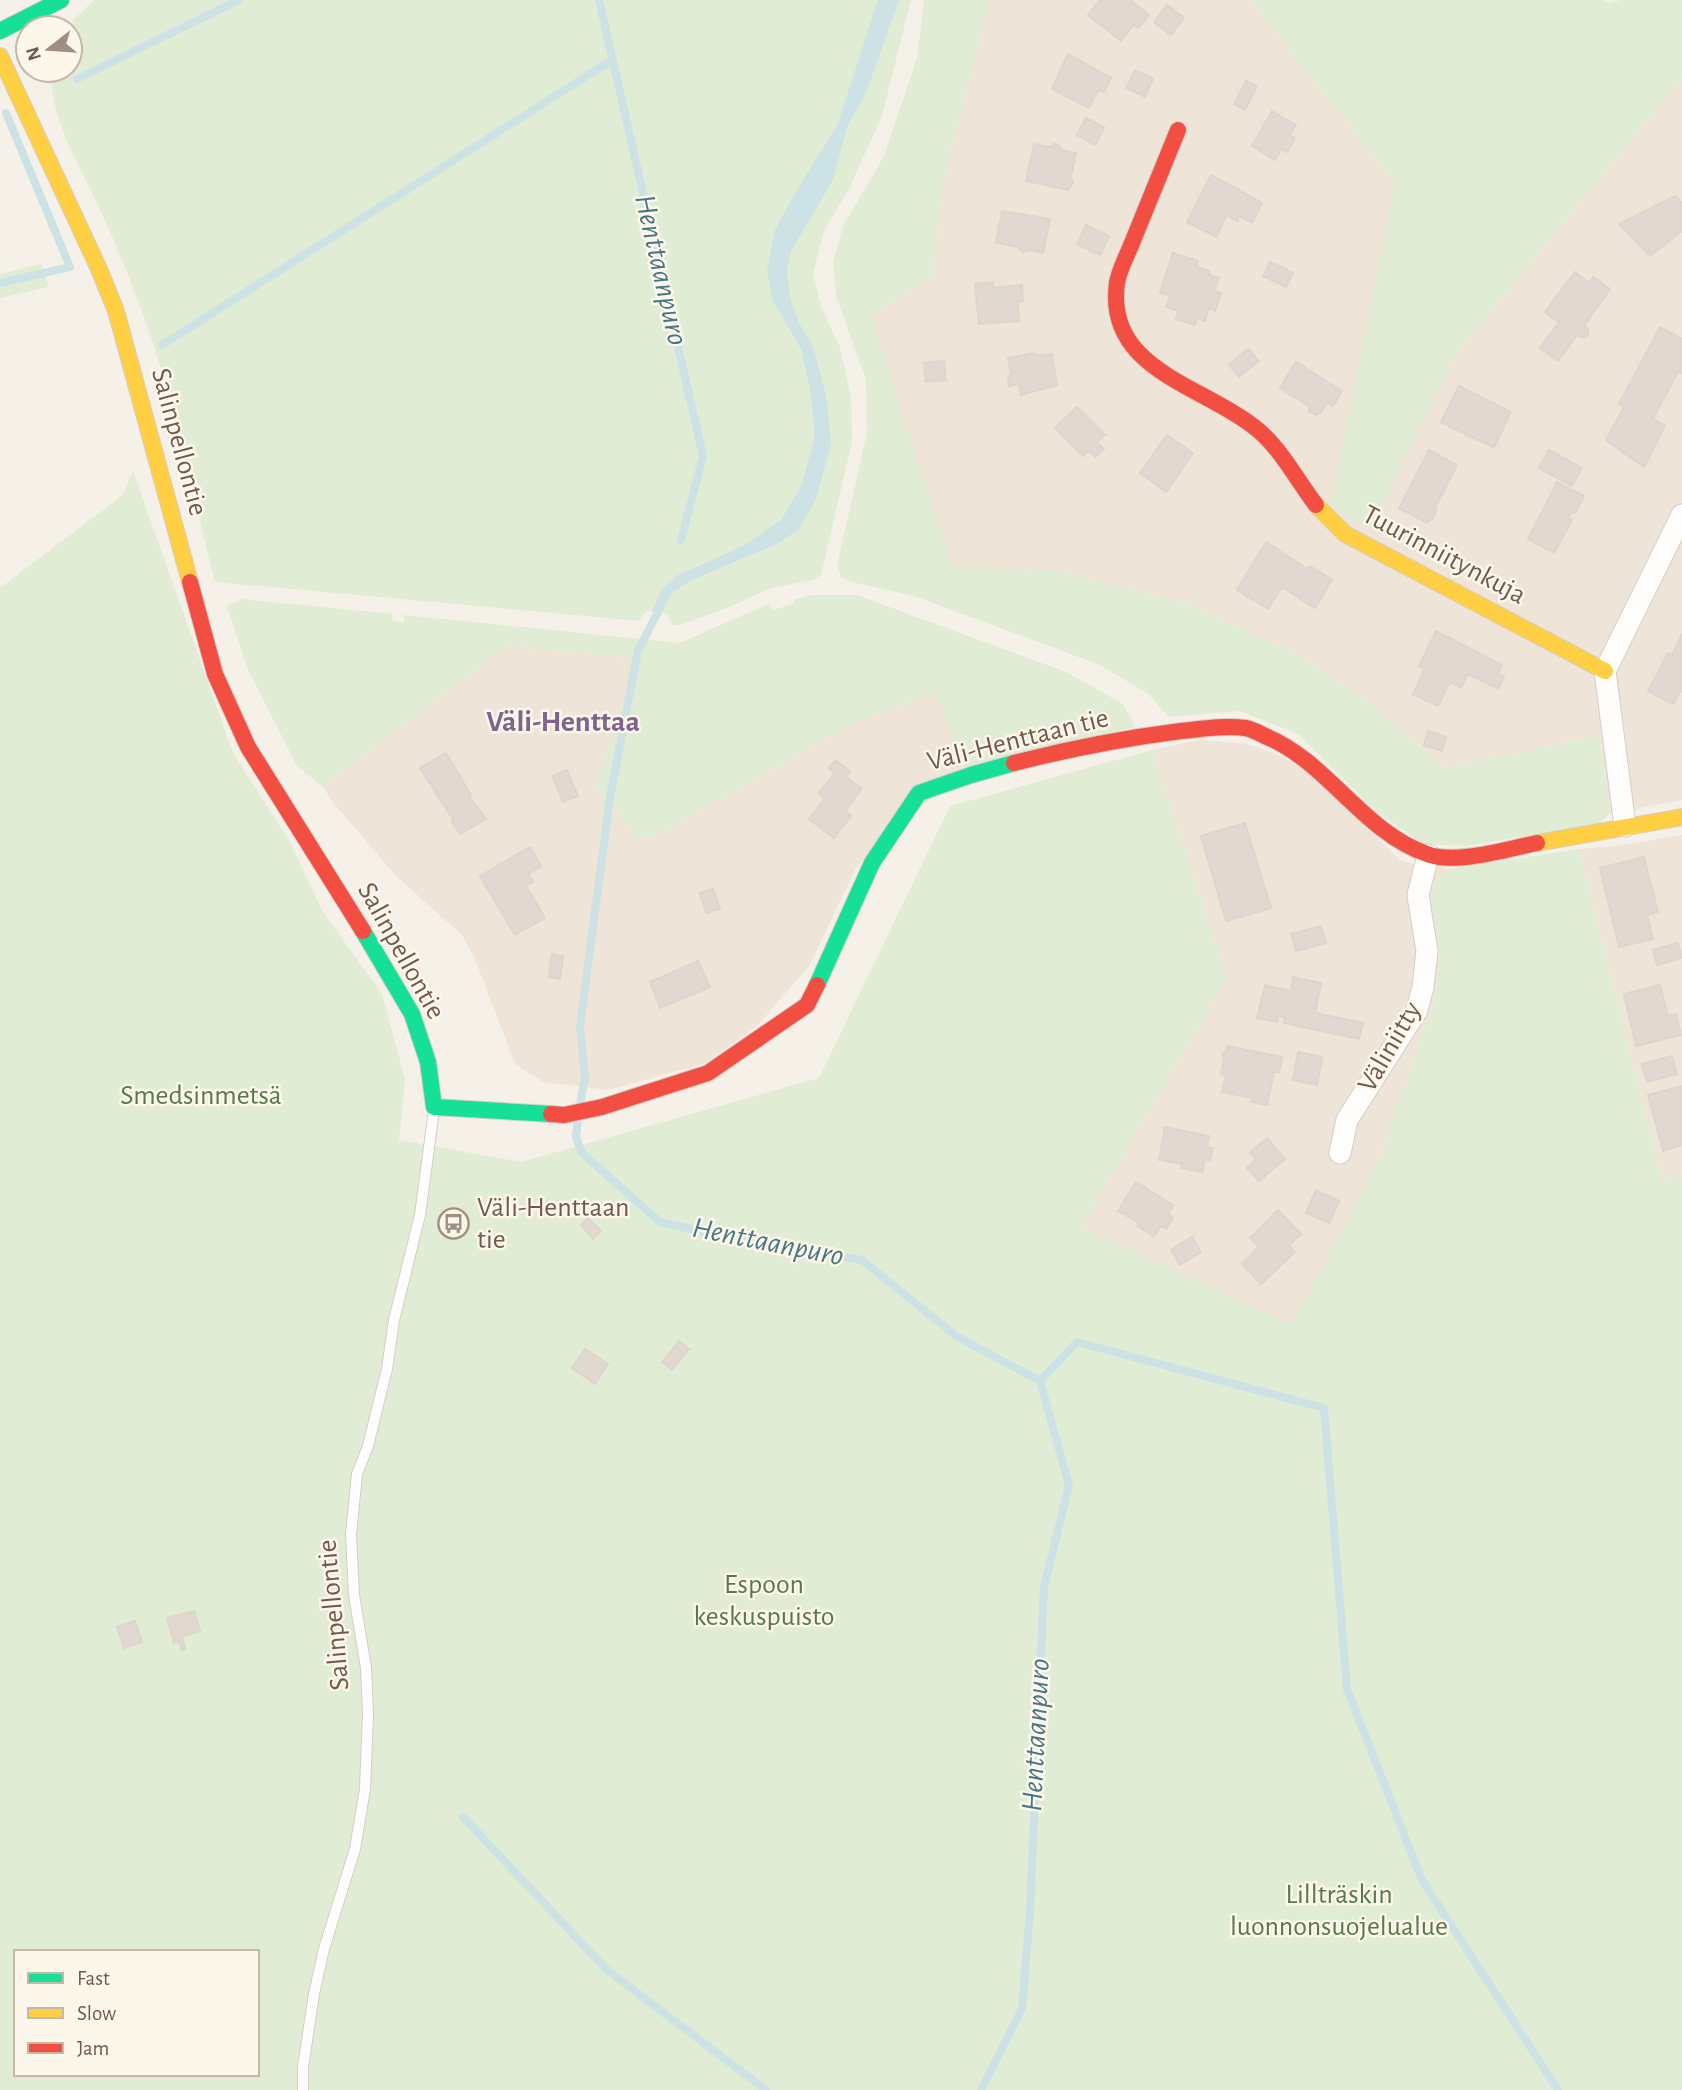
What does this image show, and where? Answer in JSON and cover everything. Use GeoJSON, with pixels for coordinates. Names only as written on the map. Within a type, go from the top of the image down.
{"type":"FeatureCollection","features":[{"type":"Feature","properties":{"kind":"street"},"geometry":{"type":"LineString","coordinates":[[0,31],[61,0]]}},
{"type":"Feature","properties":{"kind":"street","name":"Salinpellontie"},"geometry":{"type":"LineString","coordinates":[[0,56],[116,310],[205,642],[219,684],[248,747],[412,1014],[428,1062],[435,1107]]}},
{"type":"Feature","properties":{"kind":"street","name":"Tuurinniitynkuja"},"geometry":{"type":"LineString","coordinates":[[1178,130],[1117,282],[1119,319],[1124,335],[1133,348],[1147,363],[1171,380],[1230,408],[1257,429],[1282,456],[1320,510],[1345,534],[1605,671]]}},
{"type":"Feature","properties":{"kind":"street"},"geometry":{"type":"LineString","coordinates":[[1625,826],[1605,671],[1682,515]]}},
{"type":"Feature","properties":{"kind":"street","name":"Väli-Henttaan tie"},"geometry":{"type":"LineString","coordinates":[[435,1107],[564,1115],[602,1107],[708,1073],[807,1005],[872,863],[919,793],[971,775],[1066,750],[1148,735],[1200,729],[1246,728],[1286,744],[1392,835],[1428,855],[1474,855],[1682,817]]}},
{"type":"Feature","properties":{"kind":"street","name":"Väliniitty"},"geometry":{"type":"LineString","coordinates":[[1340,1153],[1347,1121],[1417,1010],[1427,951],[1418,895],[1428,855]]}},
{"type":"Feature","properties":{"kind":"lane","name":"Salinpellontie"},"geometry":{"type":"LineString","coordinates":[[303,2090],[303,2067],[314,1994],[324,1949],[355,1849],[365,1789],[368,1714],[366,1668],[354,1595],[351,1534],[357,1474],[368,1446],[387,1369],[394,1320],[420,1215],[435,1107]]}},
{"type":"Feature","properties":{"kind":"shaded area"},"geometry":{"type":"Polygon","coordinates":[[[878,0],[899,0],[866,93],[847,127],[833,180],[791,251],[787,271],[790,298],[799,323],[813,346],[826,396],[831,444],[816,499],[799,529],[777,544],[694,579],[674,591],[660,612],[652,612],[661,590],[676,576],[745,545],[782,519],[802,484],[815,436],[810,388],[801,349],[773,301],[767,270],[775,230],[837,126],[878,0]]]}},
{"type":"Feature","properties":{"kind":"shaded area"},"geometry":{"type":"Polygon","coordinates":[[[989,0],[1250,0],[1395,183],[1370,316],[1370,529],[1454,356],[1682,78],[1682,800],[1609,814],[1600,735],[1445,768],[1369,703],[1296,654],[1187,604],[1048,569],[952,567],[870,315],[933,276],[941,188],[989,0]]]}},
{"type":"Feature","properties":{"kind":"shaded area"},"geometry":{"type":"Polygon","coordinates":[[[505,646],[636,658],[595,790],[621,816],[631,834],[646,838],[671,827],[852,724],[936,692],[963,769],[857,866],[809,966],[757,1026],[706,1063],[609,1090],[543,1082],[515,1064],[475,959],[463,936],[394,874],[323,787],[505,646]]]}},
{"type":"Feature","properties":{"kind":"shaded area"},"geometry":{"type":"Polygon","coordinates":[[[1199,740],[1245,743],[1281,756],[1317,778],[1400,860],[1449,869],[1432,907],[1440,956],[1435,1001],[1379,1158],[1293,1326],[1081,1227],[1227,978],[1152,750],[1199,740]]]}},
{"type":"Feature","properties":{"kind":"shaded area"},"geometry":{"type":"Polygon","coordinates":[[[1682,835],[1682,1174],[1662,1181],[1579,849],[1682,835]]]}},
{"type":"Feature","properties":{"kind":"green space"},"geometry":{"type":"Polygon","coordinates":[[[94,0],[911,0],[882,116],[849,189],[824,231],[813,274],[821,307],[840,347],[851,398],[852,442],[821,575],[814,580],[771,588],[680,625],[673,625],[667,613],[646,611],[640,621],[215,582],[181,440],[150,335],[119,252],[66,139],[55,105],[52,84],[84,84],[84,14],[79,14],[94,0]]]}},
{"type":"Feature","properties":{"kind":"green space"},"geometry":{"type":"Polygon","coordinates":[[[924,0],[989,0],[941,188],[933,276],[870,315],[952,566],[1048,569],[1187,604],[1296,654],[1369,703],[1445,768],[1600,735],[1609,814],[1599,824],[1466,846],[1423,844],[1378,813],[1298,734],[1239,711],[1169,717],[1148,694],[1100,665],[914,596],[848,581],[841,577],[837,566],[867,432],[866,380],[836,296],[833,262],[843,226],[884,156],[917,58],[924,0]]]}},
{"type":"Feature","properties":{"kind":"green space"},"geometry":{"type":"Polygon","coordinates":[[[1250,0],[1604,0],[1609,3],[1621,0],[1682,0],[1682,78],[1454,356],[1370,530],[1330,505],[1395,183],[1250,0]]]}},
{"type":"Feature","properties":{"kind":"green space"},"geometry":{"type":"Polygon","coordinates":[[[41,264],[49,287],[0,298],[0,274],[41,264]]]}},
{"type":"Feature","properties":{"kind":"green space","name":"Espoon keskuspuisto"},"geometry":{"type":"Polygon","coordinates":[[[133,471],[233,753],[289,840],[323,912],[382,994],[405,1079],[399,1140],[521,1162],[819,1078],[950,806],[1152,750],[1227,978],[1081,1227],[1292,1325],[1379,1158],[1435,1001],[1440,956],[1431,907],[1432,885],[1449,869],[1579,849],[1662,1181],[1682,1174],[1682,2090],[0,2090],[0,588],[123,495],[133,471]]]}},
{"type":"Feature","properties":{"kind":"green space"},"geometry":{"type":"Polygon","coordinates":[[[811,595],[857,595],[1066,672],[1123,704],[1135,727],[963,769],[936,692],[852,724],[671,827],[646,838],[631,834],[621,816],[595,790],[636,658],[505,646],[323,787],[297,766],[248,670],[227,606],[242,599],[393,614],[392,621],[404,622],[404,615],[679,643],[770,604],[773,610],[793,604],[795,599],[811,595]]]}},
{"type":"Feature","properties":{"kind":"building"},"geometry":{"type":"Polygon","coordinates":[[[1100,0],[1130,0],[1149,15],[1138,28],[1134,24],[1121,41],[1088,15],[1100,0]]]}},
{"type":"Feature","properties":{"kind":"building"},"geometry":{"type":"Polygon","coordinates":[[[1167,5],[1184,18],[1171,35],[1154,22],[1167,5]]]}},
{"type":"Feature","properties":{"kind":"building"},"geometry":{"type":"Polygon","coordinates":[[[1068,54],[1111,78],[1104,92],[1098,90],[1089,108],[1052,89],[1068,54]]]}},
{"type":"Feature","properties":{"kind":"building"},"geometry":{"type":"Polygon","coordinates":[[[1135,70],[1153,79],[1145,97],[1126,88],[1135,70]]]}},
{"type":"Feature","properties":{"kind":"building"},"geometry":{"type":"Polygon","coordinates":[[[1246,81],[1257,86],[1245,110],[1234,104],[1246,81]]]}},
{"type":"Feature","properties":{"kind":"building"},"geometry":{"type":"Polygon","coordinates":[[[1272,111],[1296,125],[1289,135],[1295,138],[1287,152],[1281,149],[1275,160],[1252,146],[1272,111]]]}},
{"type":"Feature","properties":{"kind":"building"},"geometry":{"type":"Polygon","coordinates":[[[1086,118],[1104,127],[1095,145],[1077,135],[1086,118]]]}},
{"type":"Feature","properties":{"kind":"building"},"geometry":{"type":"Polygon","coordinates":[[[1034,144],[1050,147],[1054,144],[1062,150],[1076,153],[1071,176],[1073,182],[1068,190],[1026,181],[1034,144]]]}},
{"type":"Feature","properties":{"kind":"building"},"geometry":{"type":"Polygon","coordinates":[[[1211,175],[1262,203],[1252,223],[1239,216],[1237,221],[1227,215],[1216,237],[1187,222],[1211,175]]]}},
{"type":"Feature","properties":{"kind":"building"},"geometry":{"type":"Polygon","coordinates":[[[1675,196],[1682,203],[1682,231],[1650,256],[1619,224],[1675,196]]]}},
{"type":"Feature","properties":{"kind":"building"},"geometry":{"type":"Polygon","coordinates":[[[1002,211],[1050,219],[1043,253],[1029,250],[1023,252],[1018,247],[996,243],[1002,211]]]}},
{"type":"Feature","properties":{"kind":"building"},"geometry":{"type":"Polygon","coordinates":[[[1086,225],[1109,236],[1100,255],[1077,244],[1086,225]]]}},
{"type":"Feature","properties":{"kind":"building"},"geometry":{"type":"Polygon","coordinates":[[[1173,253],[1198,261],[1197,267],[1210,271],[1209,275],[1219,278],[1214,291],[1221,293],[1215,311],[1209,308],[1205,321],[1197,318],[1195,325],[1176,319],[1178,311],[1166,307],[1170,296],[1160,293],[1173,253]]]}},
{"type":"Feature","properties":{"kind":"building"},"geometry":{"type":"Polygon","coordinates":[[[1270,262],[1293,273],[1286,287],[1263,276],[1270,262]]]}},
{"type":"Feature","properties":{"kind":"building"},"geometry":{"type":"Polygon","coordinates":[[[1575,272],[1589,283],[1593,277],[1610,289],[1584,326],[1588,329],[1588,335],[1584,338],[1577,335],[1558,361],[1540,348],[1559,322],[1545,312],[1575,272]]]}},
{"type":"Feature","properties":{"kind":"building"},"geometry":{"type":"Polygon","coordinates":[[[993,282],[994,288],[1022,285],[1023,301],[1018,301],[1019,321],[979,324],[975,284],[993,282]]]}},
{"type":"Feature","properties":{"kind":"building"},"geometry":{"type":"Polygon","coordinates":[[[1660,327],[1682,339],[1682,373],[1678,371],[1653,419],[1665,426],[1644,467],[1606,440],[1624,407],[1619,404],[1660,327]]]}},
{"type":"Feature","properties":{"kind":"building"},"geometry":{"type":"Polygon","coordinates":[[[1248,349],[1259,361],[1239,377],[1229,365],[1248,349]]]}},
{"type":"Feature","properties":{"kind":"building"},"geometry":{"type":"Polygon","coordinates":[[[1034,353],[1039,356],[1052,354],[1057,385],[1021,395],[1019,384],[1009,386],[1008,377],[1011,373],[1008,358],[1034,353]]]}},
{"type":"Feature","properties":{"kind":"building"},"geometry":{"type":"Polygon","coordinates":[[[944,361],[946,380],[926,382],[924,363],[944,361]]]}},
{"type":"Feature","properties":{"kind":"building"},"geometry":{"type":"Polygon","coordinates":[[[1296,362],[1342,391],[1333,406],[1327,402],[1320,414],[1316,415],[1309,411],[1309,406],[1280,388],[1296,362]]]}},
{"type":"Feature","properties":{"kind":"building"},"geometry":{"type":"Polygon","coordinates":[[[1459,386],[1511,412],[1494,448],[1441,422],[1459,386]]]}},
{"type":"Feature","properties":{"kind":"building"},"geometry":{"type":"Polygon","coordinates":[[[1077,407],[1105,435],[1097,442],[1104,449],[1095,457],[1089,450],[1083,456],[1055,428],[1077,407]]]}},
{"type":"Feature","properties":{"kind":"building"},"geometry":{"type":"Polygon","coordinates":[[[1167,435],[1193,453],[1166,492],[1140,473],[1167,435]]]}},
{"type":"Feature","properties":{"kind":"building"},"geometry":{"type":"Polygon","coordinates":[[[1429,450],[1457,465],[1432,519],[1427,523],[1399,508],[1429,450]]]}},
{"type":"Feature","properties":{"kind":"building"},"geometry":{"type":"Polygon","coordinates":[[[1549,450],[1582,468],[1572,486],[1539,468],[1549,450]]]}},
{"type":"Feature","properties":{"kind":"building"},"geometry":{"type":"Polygon","coordinates":[[[1557,482],[1584,496],[1575,513],[1572,512],[1568,518],[1572,520],[1554,553],[1528,539],[1557,482]]]}},
{"type":"Feature","properties":{"kind":"building"},"geometry":{"type":"Polygon","coordinates":[[[1266,542],[1307,569],[1310,566],[1332,580],[1315,608],[1282,587],[1268,609],[1237,590],[1266,542]]]}},
{"type":"Feature","properties":{"kind":"building"},"geometry":{"type":"Polygon","coordinates":[[[1436,631],[1502,665],[1498,674],[1504,677],[1498,689],[1468,674],[1461,688],[1450,682],[1438,706],[1413,694],[1425,669],[1419,666],[1436,631]]]}},
{"type":"Feature","properties":{"kind":"building"},"geometry":{"type":"Polygon","coordinates":[[[1682,634],[1682,692],[1680,691],[1673,704],[1648,691],[1668,653],[1672,655],[1682,634]]]}},
{"type":"Feature","properties":{"kind":"building"},"geometry":{"type":"Polygon","coordinates":[[[1428,731],[1446,737],[1442,751],[1424,745],[1428,731]]]}},
{"type":"Feature","properties":{"kind":"building"},"geometry":{"type":"Polygon","coordinates":[[[446,753],[471,795],[469,796],[486,819],[460,834],[420,768],[446,753]]]}},
{"type":"Feature","properties":{"kind":"building"},"geometry":{"type":"Polygon","coordinates":[[[835,760],[850,771],[846,777],[862,788],[845,811],[851,816],[834,838],[809,819],[825,798],[819,793],[835,773],[829,768],[835,760]]]}},
{"type":"Feature","properties":{"kind":"building"},"geometry":{"type":"Polygon","coordinates":[[[567,770],[578,796],[563,802],[552,776],[567,770]]]}},
{"type":"Feature","properties":{"kind":"building"},"geometry":{"type":"Polygon","coordinates":[[[1245,823],[1271,908],[1226,921],[1201,836],[1245,823]]]}},
{"type":"Feature","properties":{"kind":"building"},"geometry":{"type":"Polygon","coordinates":[[[530,847],[541,866],[528,874],[533,882],[526,886],[545,918],[515,935],[480,876],[530,847]]]}},
{"type":"Feature","properties":{"kind":"building"},"geometry":{"type":"Polygon","coordinates":[[[1644,857],[1658,912],[1647,915],[1653,939],[1619,947],[1600,868],[1644,857]]]}},
{"type":"Feature","properties":{"kind":"building"},"geometry":{"type":"Polygon","coordinates":[[[713,889],[720,909],[706,913],[700,893],[713,889]]]}},
{"type":"Feature","properties":{"kind":"building"},"geometry":{"type":"Polygon","coordinates":[[[1321,926],[1326,943],[1296,951],[1291,934],[1321,926]]]}},
{"type":"Feature","properties":{"kind":"building"},"geometry":{"type":"Polygon","coordinates":[[[1678,943],[1682,958],[1657,965],[1653,950],[1678,943]]]}},
{"type":"Feature","properties":{"kind":"building"},"geometry":{"type":"Polygon","coordinates":[[[552,954],[563,956],[560,979],[549,977],[552,954]]]}},
{"type":"Feature","properties":{"kind":"building"},"geometry":{"type":"Polygon","coordinates":[[[698,961],[710,987],[660,1008],[650,982],[698,961]]]}},
{"type":"Feature","properties":{"kind":"building"},"geometry":{"type":"Polygon","coordinates":[[[1293,977],[1321,983],[1315,1013],[1363,1023],[1359,1039],[1284,1023],[1285,1017],[1278,1016],[1277,1022],[1257,1018],[1265,985],[1291,991],[1293,977]]]}},
{"type":"Feature","properties":{"kind":"building"},"geometry":{"type":"Polygon","coordinates":[[[1660,985],[1668,1016],[1676,1014],[1681,1035],[1636,1046],[1624,994],[1660,985]]]}},
{"type":"Feature","properties":{"kind":"building"},"geometry":{"type":"Polygon","coordinates":[[[1227,1046],[1282,1057],[1279,1072],[1274,1072],[1267,1105],[1251,1102],[1252,1098],[1222,1092],[1226,1075],[1221,1074],[1224,1058],[1222,1054],[1227,1046]]]}},
{"type":"Feature","properties":{"kind":"building"},"geometry":{"type":"Polygon","coordinates":[[[1298,1052],[1322,1057],[1317,1085],[1293,1080],[1298,1052]]]}},
{"type":"Feature","properties":{"kind":"building"},"geometry":{"type":"Polygon","coordinates":[[[1672,1056],[1677,1074],[1647,1082],[1642,1064],[1672,1056]]]}},
{"type":"Feature","properties":{"kind":"building"},"geometry":{"type":"Polygon","coordinates":[[[1682,1086],[1682,1145],[1663,1151],[1648,1095],[1682,1086]]]}},
{"type":"Feature","properties":{"kind":"building"},"geometry":{"type":"Polygon","coordinates":[[[1165,1127],[1209,1136],[1207,1147],[1213,1148],[1210,1161],[1205,1159],[1202,1172],[1181,1168],[1182,1164],[1159,1160],[1165,1127]]]}},
{"type":"Feature","properties":{"kind":"building"},"geometry":{"type":"Polygon","coordinates":[[[1267,1138],[1285,1159],[1259,1181],[1247,1168],[1256,1159],[1250,1153],[1267,1138]]]}},
{"type":"Feature","properties":{"kind":"building"},"geometry":{"type":"Polygon","coordinates":[[[1136,1182],[1173,1205],[1168,1214],[1173,1218],[1166,1229],[1161,1226],[1154,1236],[1137,1226],[1139,1223],[1118,1211],[1136,1182]]]}},
{"type":"Feature","properties":{"kind":"building"},"geometry":{"type":"Polygon","coordinates":[[[1316,1190],[1339,1201],[1329,1223],[1306,1213],[1316,1190]]]}},
{"type":"Feature","properties":{"kind":"building"},"geometry":{"type":"Polygon","coordinates":[[[1278,1210],[1301,1234],[1289,1245],[1295,1252],[1261,1284],[1242,1264],[1259,1247],[1250,1238],[1278,1210]]]}},
{"type":"Feature","properties":{"kind":"building"},"geometry":{"type":"Polygon","coordinates":[[[588,1218],[601,1231],[593,1239],[581,1225],[588,1218]]]}},
{"type":"Feature","properties":{"kind":"building"},"geometry":{"type":"Polygon","coordinates":[[[1192,1237],[1201,1252],[1180,1265],[1171,1250],[1192,1237]]]}},
{"type":"Feature","properties":{"kind":"building"},"geometry":{"type":"Polygon","coordinates":[[[679,1341],[689,1349],[672,1370],[662,1362],[679,1341]]]}},
{"type":"Feature","properties":{"kind":"building"},"geometry":{"type":"Polygon","coordinates":[[[585,1349],[608,1364],[595,1384],[572,1368],[585,1349]]]}},
{"type":"Feature","properties":{"kind":"building"},"geometry":{"type":"Polygon","coordinates":[[[194,1611],[200,1631],[182,1636],[185,1649],[182,1650],[179,1641],[174,1643],[167,1618],[194,1611]]]}},
{"type":"Feature","properties":{"kind":"building"},"geometry":{"type":"Polygon","coordinates":[[[135,1621],[142,1642],[124,1648],[117,1627],[135,1621]]]}},
{"type":"Feature","properties":{"kind":"waterway"},"geometry":{"type":"LineString","coordinates":[[84,76],[239,0]]}},
{"type":"Feature","properties":{"kind":"waterway","name":"Henttaanpuro"},"geometry":{"type":"LineString","coordinates":[[599,0],[703,456],[681,540]]}},
{"type":"Feature","properties":{"kind":"waterway"},"geometry":{"type":"LineString","coordinates":[[162,345],[612,60]]}},
{"type":"Feature","properties":{"kind":"waterway"},"geometry":{"type":"LineString","coordinates":[[0,283],[70,267],[6,113]]}},
{"type":"Feature","properties":{"kind":"waterway","name":"Henttaanpuro"},"geometry":{"type":"LineString","coordinates":[[580,1105],[585,1077],[580,1026],[610,797],[638,651],[662,604]]}},
{"type":"Feature","properties":{"kind":"waterway","name":"Henttaanpuro"},"geometry":{"type":"LineString","coordinates":[[578,1118],[576,1137],[582,1153],[660,1222],[745,1241],[862,1260],[956,1336],[1040,1381],[1069,1485],[1044,1587],[1030,1911],[1022,2009],[981,2090]]}},
{"type":"Feature","properties":{"kind":"waterway"},"geometry":{"type":"LineString","coordinates":[[1040,1381],[1077,1342],[1324,1408],[1347,1689],[1422,1880],[1558,2090]]}},
{"type":"Feature","properties":{"kind":"waterway"},"geometry":{"type":"LineString","coordinates":[[463,1817],[607,1970],[766,2090]]}},
{"type":"Feature","properties":{"kind":"traffic: fast"},"geometry":{"type":"LineString","coordinates":[[0,31],[61,0]]}},
{"type":"Feature","properties":{"kind":"traffic: fast"},"geometry":{"type":"LineString","coordinates":[[817,985],[872,863],[919,793],[1014,763]]}},
{"type":"Feature","properties":{"kind":"traffic: fast"},"geometry":{"type":"LineString","coordinates":[[363,931],[412,1014],[428,1062],[434,1107],[551,1114]]}},
{"type":"Feature","properties":{"kind":"traffic: slow"},"geometry":{"type":"LineString","coordinates":[[0,56],[116,311],[190,582]]}},
{"type":"Feature","properties":{"kind":"traffic: slow"},"geometry":{"type":"LineString","coordinates":[[1316,505],[1345,534],[1605,671]]}},
{"type":"Feature","properties":{"kind":"traffic: slow"},"geometry":{"type":"LineString","coordinates":[[1537,843],[1682,817]]}},
{"type":"Feature","properties":{"kind":"traffic: jam"},"geometry":{"type":"LineString","coordinates":[[1178,130],[1122,266],[1117,283],[1117,312],[1126,336],[1141,355],[1161,371],[1232,412],[1263,434],[1280,453],[1316,505]]}},
{"type":"Feature","properties":{"kind":"traffic: jam"},"geometry":{"type":"LineString","coordinates":[[190,582],[215,674],[248,747],[363,931]]}},
{"type":"Feature","properties":{"kind":"traffic: jam"},"geometry":{"type":"LineString","coordinates":[[1014,763],[1139,737],[1213,728],[1245,728],[1287,747],[1383,830],[1404,844],[1427,854],[1452,858],[1467,857],[1537,843]]}},
{"type":"Feature","properties":{"kind":"traffic: jam"},"geometry":{"type":"LineString","coordinates":[[551,1114],[564,1115],[602,1107],[708,1073],[807,1005],[817,985]]}},
{"type":"Feature","properties":{"kind":"place","name":"Väli-Henttaan tie"},"geometry":{"type":"Point","coordinates":[454,1224]}},
{"type":"Feature","properties":{"kind":"district","name":"Väli-Henttaa"},"geometry":{"type":"Point","coordinates":[563,722]}},
{"type":"Feature","properties":{"kind":"park label","name":"Smedsinmetsä"},"geometry":{"type":"Point","coordinates":[201,1096]}},
{"type":"Feature","properties":{"kind":"park label","name":"Lillträskin luonnonsuojelualue"},"geometry":{"type":"Point","coordinates":[1339,1911]}}]}
